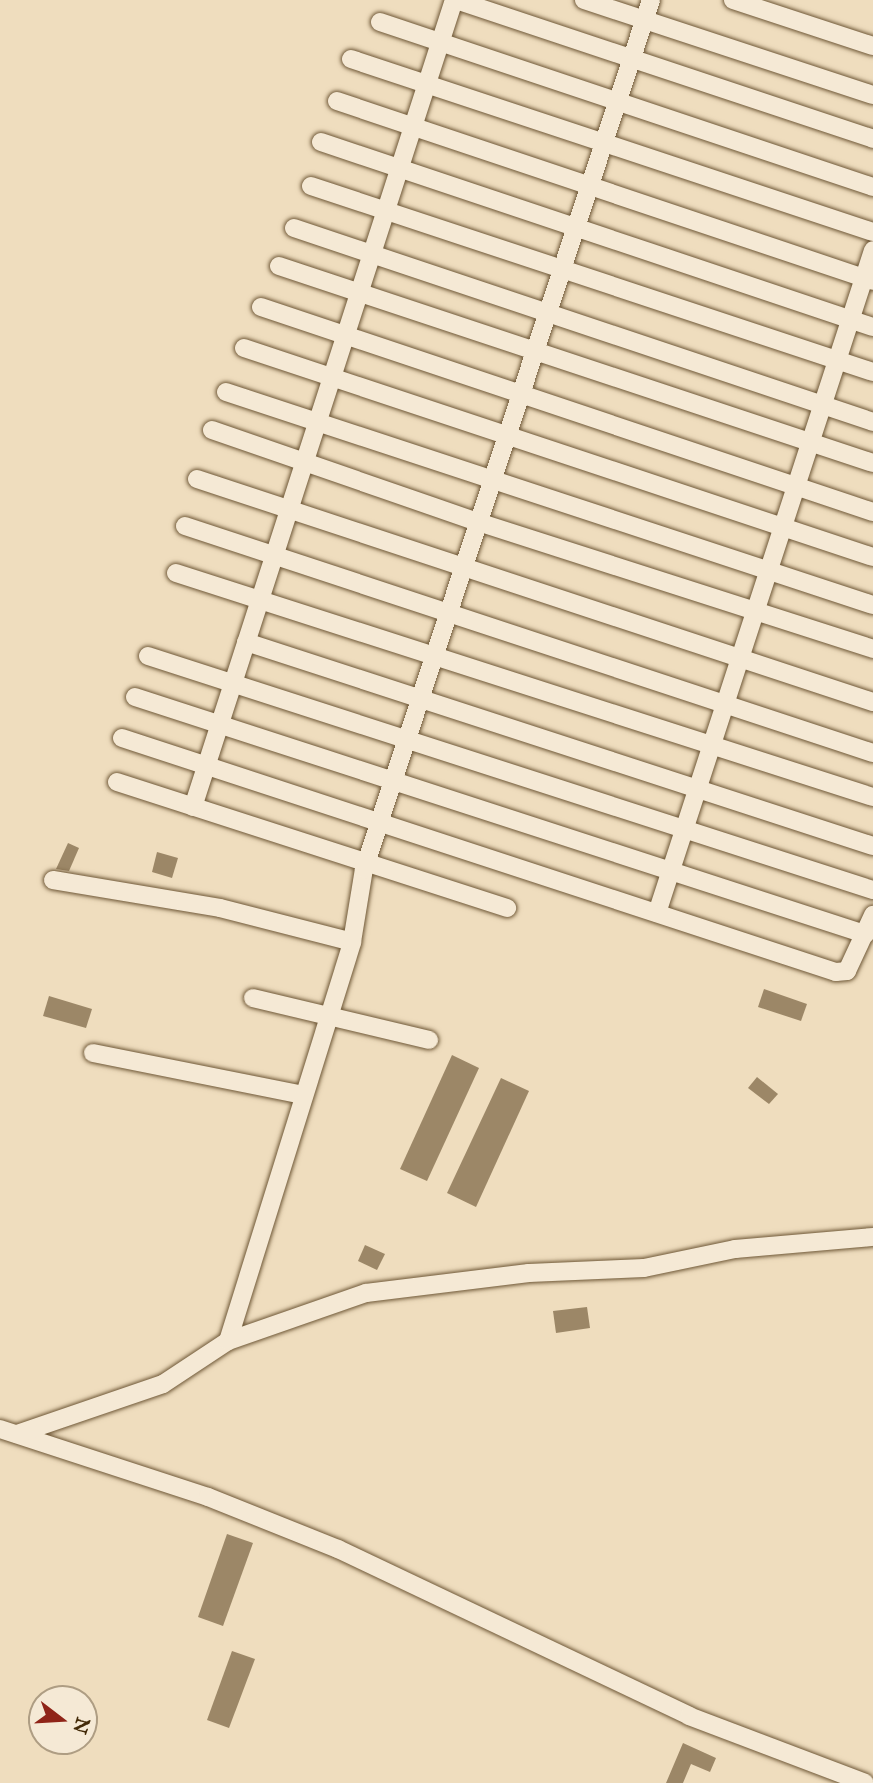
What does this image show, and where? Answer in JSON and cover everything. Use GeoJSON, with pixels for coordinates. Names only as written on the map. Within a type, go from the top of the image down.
{"type":"FeatureCollection","features":[{"type":"Feature","properties":{"kind":"street"},"geometry":{"type":"LineString","coordinates":[[193,807],[455,0],[873,139]]}},
{"type":"Feature","properties":{"kind":"street"},"geometry":{"type":"LineString","coordinates":[[584,0],[873,95]]}},
{"type":"Feature","properties":{"kind":"street"},"geometry":{"type":"LineString","coordinates":[[228,1341],[352,942],[366,863],[651,0]]}},
{"type":"Feature","properties":{"kind":"street"},"geometry":{"type":"LineString","coordinates":[[733,0],[873,46]]}},
{"type":"Feature","properties":{"kind":"street"},"geometry":{"type":"LineString","coordinates":[[380,22],[873,187]]}},
{"type":"Feature","properties":{"kind":"street"},"geometry":{"type":"LineString","coordinates":[[351,59],[873,232]]}},
{"type":"Feature","properties":{"kind":"street"},"geometry":{"type":"LineString","coordinates":[[337,101],[868,280]]}},
{"type":"Feature","properties":{"kind":"street"},"geometry":{"type":"LineString","coordinates":[[321,142],[873,327]]}},
{"type":"Feature","properties":{"kind":"street"},"geometry":{"type":"LineString","coordinates":[[311,186],[873,372]]}},
{"type":"Feature","properties":{"kind":"street"},"geometry":{"type":"LineString","coordinates":[[294,228],[873,422]]}},
{"type":"Feature","properties":{"kind":"street"},"geometry":{"type":"LineString","coordinates":[[657,913],[850,319],[868,280],[873,250]]}},
{"type":"Feature","properties":{"kind":"street"},"geometry":{"type":"LineString","coordinates":[[279,266],[873,463]]}},
{"type":"Feature","properties":{"kind":"street"},"geometry":{"type":"LineString","coordinates":[[261,307],[873,512]]}},
{"type":"Feature","properties":{"kind":"street"},"geometry":{"type":"LineString","coordinates":[[244,348],[873,557]]}},
{"type":"Feature","properties":{"kind":"street"},"geometry":{"type":"LineString","coordinates":[[226,392],[494,478],[873,605]]}},
{"type":"Feature","properties":{"kind":"street"},"geometry":{"type":"LineString","coordinates":[[212,430],[478,522],[873,649]]}},
{"type":"Feature","properties":{"kind":"street"},"geometry":{"type":"LineString","coordinates":[[197,479],[463,569],[873,702]]}},
{"type":"Feature","properties":{"kind":"street"},"geometry":{"type":"LineString","coordinates":[[185,526],[873,754]]}},
{"type":"Feature","properties":{"kind":"street"},"geometry":{"type":"LineString","coordinates":[[176,573],[873,797]]}},
{"type":"Feature","properties":{"kind":"street"},"geometry":{"type":"LineString","coordinates":[[246,642],[873,846]]}},
{"type":"Feature","properties":{"kind":"street"},"geometry":{"type":"LineString","coordinates":[[148,656],[873,890]]}},
{"type":"Feature","properties":{"kind":"street"},"geometry":{"type":"LineString","coordinates":[[135,697],[865,934]]}},
{"type":"Feature","properties":{"kind":"street"},"geometry":{"type":"LineString","coordinates":[[122,738],[836,972],[847,971],[873,915]]}},
{"type":"Feature","properties":{"kind":"street"},"geometry":{"type":"LineString","coordinates":[[117,782],[507,908]]}},
{"type":"Feature","properties":{"kind":"street"},"geometry":{"type":"LineString","coordinates":[[53,880],[220,908],[352,942]]}},
{"type":"Feature","properties":{"kind":"street"},"geometry":{"type":"LineString","coordinates":[[253,998],[429,1040]]}},
{"type":"Feature","properties":{"kind":"street"},"geometry":{"type":"LineString","coordinates":[[93,1053],[304,1095]]}},
{"type":"Feature","properties":{"kind":"street"},"geometry":{"type":"LineString","coordinates":[[8,1431],[163,1384],[228,1341],[366,1293],[424,1283],[644,1268],[735,1249],[873,1237]]}},
{"type":"Feature","properties":{"kind":"street"},"geometry":{"type":"LineString","coordinates":[[8,1431],[208,1497],[338,1549],[688,1716],[865,1783]]}},
{"type":"Feature","properties":{"kind":"building"},"geometry":{"type":"Polygon","coordinates":[[[68,843],[79,848],[69,871],[56,869],[68,843]]]}},
{"type":"Feature","properties":{"kind":"building"},"geometry":{"type":"Polygon","coordinates":[[[157,852],[178,858],[172,878],[152,872],[157,852]]]}},
{"type":"Feature","properties":{"kind":"building"},"geometry":{"type":"Polygon","coordinates":[[[764,989],[807,1004],[801,1021],[758,1007],[764,989]]]}},
{"type":"Feature","properties":{"kind":"building"},"geometry":{"type":"Polygon","coordinates":[[[49,996],[92,1009],[86,1028],[43,1016],[49,996]]]}},
{"type":"Feature","properties":{"kind":"building"},"geometry":{"type":"Polygon","coordinates":[[[452,1055],[479,1068],[427,1181],[400,1169],[452,1055]]]}},
{"type":"Feature","properties":{"kind":"building"},"geometry":{"type":"Polygon","coordinates":[[[757,1077],[778,1094],[769,1104],[748,1088],[757,1077]]]}},
{"type":"Feature","properties":{"kind":"building"},"geometry":{"type":"Polygon","coordinates":[[[501,1078],[529,1091],[476,1207],[447,1193],[501,1078]]]}},
{"type":"Feature","properties":{"kind":"building"},"geometry":{"type":"Polygon","coordinates":[[[365,1245],[385,1254],[377,1270],[358,1261],[365,1245]]]}},
{"type":"Feature","properties":{"kind":"building"},"geometry":{"type":"Polygon","coordinates":[[[587,1307],[590,1328],[556,1333],[553,1311],[587,1307]]]}},
{"type":"Feature","properties":{"kind":"building"},"geometry":{"type":"Polygon","coordinates":[[[227,1534],[253,1543],[223,1626],[198,1617],[227,1534]]]}},
{"type":"Feature","properties":{"kind":"building"},"geometry":{"type":"Polygon","coordinates":[[[232,1651],[255,1659],[229,1728],[207,1720],[232,1651]]]}},
{"type":"Feature","properties":{"kind":"building"},"geometry":{"type":"Polygon","coordinates":[[[683,1743],[716,1758],[710,1772],[691,1764],[683,1783],[666,1783],[683,1743]]]}}]}
